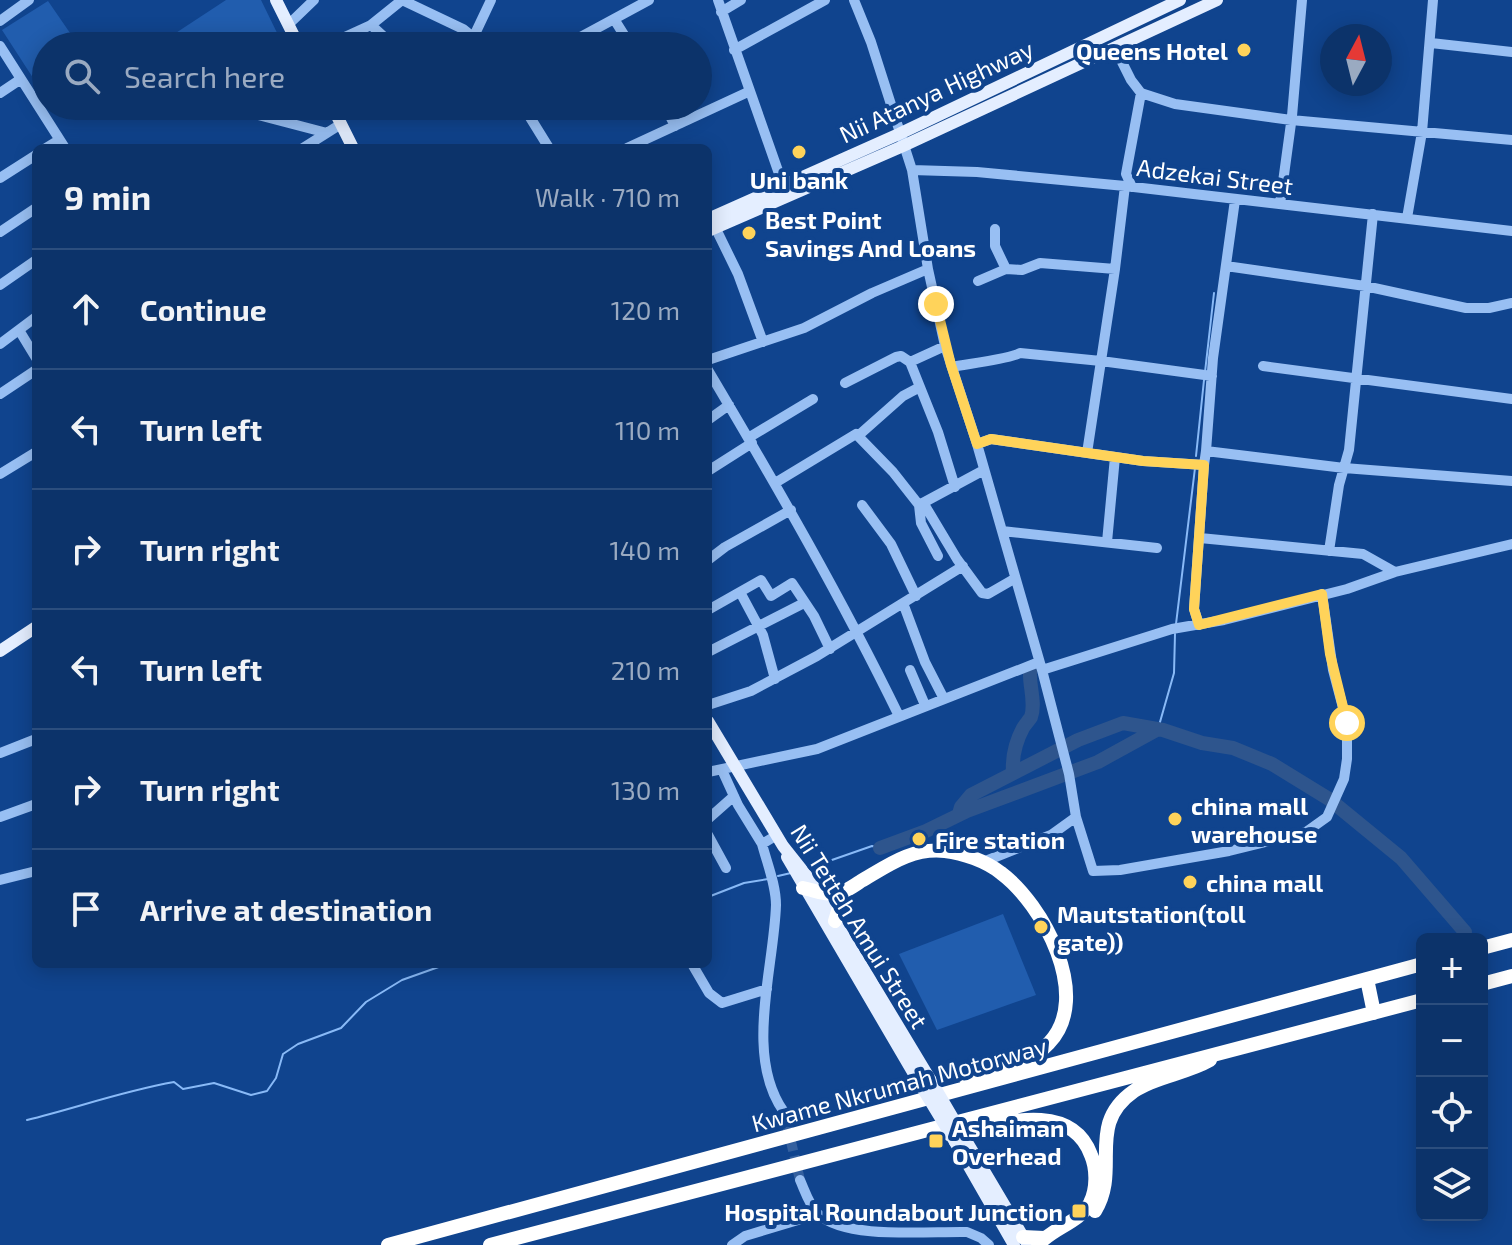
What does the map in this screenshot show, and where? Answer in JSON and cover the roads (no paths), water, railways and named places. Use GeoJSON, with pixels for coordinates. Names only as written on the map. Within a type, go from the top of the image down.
{"type":"FeatureCollection","features":[{"type":"Feature","properties":{"kind":"highway"},"geometry":{"type":"LineString","coordinates":[[810,890],[832,894],[844,891],[907,855],[945,851],[983,862],[1011,881],[1032,907],[1061,960],[1067,993],[1065,1015],[1058,1030],[1050,1043],[1029,1058],[848,1115],[815,1131]]}},
{"type":"Feature","properties":{"kind":"highway"},"geometry":{"type":"LineString","coordinates":[[835,921],[844,891]]}},
{"type":"Feature","properties":{"kind":"highway"},"geometry":{"type":"LineString","coordinates":[[1488,946],[1512,940]]}},
{"type":"Feature","properties":{"kind":"highway","name":"Kwame Nkrumah Motorway"},"geometry":{"type":"LineString","coordinates":[[388,1245],[1416,966]]}},
{"type":"Feature","properties":{"kind":"highway"},"geometry":{"type":"LineString","coordinates":[[1488,982],[1512,976]]}},
{"type":"Feature","properties":{"kind":"highway"},"geometry":{"type":"LineString","coordinates":[[1367,979],[1374,1013]]}},
{"type":"Feature","properties":{"kind":"highway","name":"Kwame Nkrumah Motorway"},"geometry":{"type":"LineString","coordinates":[[490,1245],[1416,1002]]}},
{"type":"Feature","properties":{"kind":"highway"},"geometry":{"type":"LineString","coordinates":[[1022,1242],[1044,1243],[1079,1226],[1101,1202],[1106,1181],[1105,1136],[1116,1107],[1140,1087],[1196,1068],[1225,1051]]}},
{"type":"Feature","properties":{"kind":"highway"},"geometry":{"type":"LineString","coordinates":[[822,1156],[854,1153],[1018,1121],[1058,1121],[1079,1134],[1087,1144],[1094,1164],[1094,1190],[1090,1204],[1080,1215],[1044,1243]]}},
{"type":"Feature","properties":{"kind":"main road"},"geometry":{"type":"LineString","coordinates":[[276,0],[292,32]]}},
{"type":"Feature","properties":{"kind":"main road"},"geometry":{"type":"LineString","coordinates":[[712,224],[1115,48],[1217,0]]}},
{"type":"Feature","properties":{"kind":"main road","name":"Nii Atanya Highway"},"geometry":{"type":"LineString","coordinates":[[712,224],[783,185],[901,140],[1174,1]]}},
{"type":"Feature","properties":{"kind":"main road"},"geometry":{"type":"LineString","coordinates":[[339,120],[351,144]]}},
{"type":"Feature","properties":{"kind":"main road"},"geometry":{"type":"LineString","coordinates":[[0,644],[32,626]]}},
{"type":"Feature","properties":{"kind":"main road"},"geometry":{"type":"LineString","coordinates":[[0,651],[32,627]]}},
{"type":"Feature","properties":{"kind":"main road","name":"Nii Tetteh Amui Street"},"geometry":{"type":"LineString","coordinates":[[712,727],[810,890],[835,921],[925,1082],[1022,1242]]}},
{"type":"Feature","properties":{"kind":"main road"},"geometry":{"type":"LineString","coordinates":[[810,890],[925,1082]]}},
{"type":"Feature","properties":{"kind":"street"},"geometry":{"type":"LineString","coordinates":[[0,21],[29,0]]}},
{"type":"Feature","properties":{"kind":"street"},"geometry":{"type":"LineString","coordinates":[[288,25],[314,0]]}},
{"type":"Feature","properties":{"kind":"street"},"geometry":{"type":"LineString","coordinates":[[356,32],[371,25],[402,0],[466,32]]}},
{"type":"Feature","properties":{"kind":"street"},"geometry":{"type":"LineString","coordinates":[[476,32],[491,0]]}},
{"type":"Feature","properties":{"kind":"street"},"geometry":{"type":"LineString","coordinates":[[590,32],[649,0]]}},
{"type":"Feature","properties":{"kind":"street"},"geometry":{"type":"LineString","coordinates":[[718,0],[783,185]]}},
{"type":"Feature","properties":{"kind":"street"},"geometry":{"type":"LineString","coordinates":[[721,12],[741,0]]}},
{"type":"Feature","properties":{"kind":"street"},"geometry":{"type":"LineString","coordinates":[[734,50],[825,0]]}},
{"type":"Feature","properties":{"kind":"street"},"geometry":{"type":"LineString","coordinates":[[854,0],[871,42],[912,170],[928,269],[945,346],[1002,531],[1069,774],[1076,817],[1093,871],[1103,873],[1229,851],[1306,832],[1327,817],[1344,779],[1347,723],[1330,654],[1322,594]]}},
{"type":"Feature","properties":{"kind":"street"},"geometry":{"type":"LineString","coordinates":[[1280,204],[1302,0]]}},
{"type":"Feature","properties":{"kind":"street"},"geometry":{"type":"LineString","coordinates":[[1407,218],[1422,132],[1433,0]]}},
{"type":"Feature","properties":{"kind":"street"},"geometry":{"type":"LineString","coordinates":[[1171,21],[1174,1]]}},
{"type":"Feature","properties":{"kind":"street"},"geometry":{"type":"LineString","coordinates":[[614,19],[622,32]]}},
{"type":"Feature","properties":{"kind":"street"},"geometry":{"type":"LineString","coordinates":[[371,25],[379,32]]}},
{"type":"Feature","properties":{"kind":"street"},"geometry":{"type":"LineString","coordinates":[[1431,43],[1512,52]]}},
{"type":"Feature","properties":{"kind":"street"},"geometry":{"type":"LineString","coordinates":[[0,46],[32,96]]}},
{"type":"Feature","properties":{"kind":"street"},"geometry":{"type":"LineString","coordinates":[[1115,48],[1141,93],[1197,108],[1291,120],[1512,140]]}},
{"type":"Feature","properties":{"kind":"street"},"geometry":{"type":"LineString","coordinates":[[0,93],[21,79]]}},
{"type":"Feature","properties":{"kind":"street"},"geometry":{"type":"LineString","coordinates":[[712,109],[748,92]]}},
{"type":"Feature","properties":{"kind":"street"},"geometry":{"type":"LineString","coordinates":[[1087,453],[1128,186],[1126,174],[1141,93]]}},
{"type":"Feature","properties":{"kind":"street"},"geometry":{"type":"LineString","coordinates":[[47,120],[62,144]]}},
{"type":"Feature","properties":{"kind":"street"},"geometry":{"type":"LineString","coordinates":[[277,120],[327,133]]}},
{"type":"Feature","properties":{"kind":"street"},"geometry":{"type":"LineString","coordinates":[[532,120],[547,144]]}},
{"type":"Feature","properties":{"kind":"street"},"geometry":{"type":"LineString","coordinates":[[672,120],[675,126]]}},
{"type":"Feature","properties":{"kind":"street"},"geometry":{"type":"LineString","coordinates":[[636,144],[688,120]]}},
{"type":"Feature","properties":{"kind":"street"},"geometry":{"type":"LineString","coordinates":[[309,144],[341,124]]}},
{"type":"Feature","properties":{"kind":"street"},"geometry":{"type":"LineString","coordinates":[[0,178],[32,158]]}},
{"type":"Feature","properties":{"kind":"street","name":"Adzekai Street"},"geometry":{"type":"LineString","coordinates":[[912,170],[977,172],[1128,186],[1512,231]]}},
{"type":"Feature","properties":{"kind":"street"},"geometry":{"type":"LineString","coordinates":[[1199,625],[1194,609],[1204,465],[1235,200]]}},
{"type":"Feature","properties":{"kind":"street"},"geometry":{"type":"LineString","coordinates":[[0,232],[32,211]]}},
{"type":"Feature","properties":{"kind":"street"},"geometry":{"type":"LineString","coordinates":[[1329,551],[1339,485],[1349,450],[1373,214]]}},
{"type":"Feature","properties":{"kind":"street"},"geometry":{"type":"LineString","coordinates":[[712,228],[738,274],[763,342]]}},
{"type":"Feature","properties":{"kind":"street"},"geometry":{"type":"LineString","coordinates":[[995,229],[995,246],[1006,269]]}},
{"type":"Feature","properties":{"kind":"street"},"geometry":{"type":"LineString","coordinates":[[0,285],[32,263]]}},
{"type":"Feature","properties":{"kind":"street"},"geometry":{"type":"LineString","coordinates":[[978,281],[1006,269],[1022,270],[1040,263],[1115,269]]}},
{"type":"Feature","properties":{"kind":"street"},"geometry":{"type":"LineString","coordinates":[[1226,266],[1365,286],[1466,308],[1489,308],[1512,303]]}},
{"type":"Feature","properties":{"kind":"street"},"geometry":{"type":"LineString","coordinates":[[712,359],[822,320],[872,293],[928,269]]}},
{"type":"Feature","properties":{"kind":"street"},"geometry":{"type":"LineString","coordinates":[[0,344],[32,320]]}},
{"type":"Feature","properties":{"kind":"street"},"geometry":{"type":"LineString","coordinates":[[19,330],[32,351]]}},
{"type":"Feature","properties":{"kind":"street"},"geometry":{"type":"LineString","coordinates":[[910,362],[945,346]]}},
{"type":"Feature","properties":{"kind":"street"},"geometry":{"type":"LineString","coordinates":[[952,367],[1000,357],[1012,358],[1020,353],[1212,376]]}},
{"type":"Feature","properties":{"kind":"street"},"geometry":{"type":"LineString","coordinates":[[845,383],[896,357],[901,356],[910,362],[955,487]]}},
{"type":"Feature","properties":{"kind":"street"},"geometry":{"type":"LineString","coordinates":[[1263,366],[1512,399]]}},
{"type":"Feature","properties":{"kind":"street"},"geometry":{"type":"LineString","coordinates":[[0,394],[32,373]]}},
{"type":"Feature","properties":{"kind":"street"},"geometry":{"type":"LineString","coordinates":[[712,377],[791,510],[899,716]]}},
{"type":"Feature","properties":{"kind":"street"},"geometry":{"type":"LineString","coordinates":[[859,435],[903,396],[920,387]]}},
{"type":"Feature","properties":{"kind":"street"},"geometry":{"type":"LineString","coordinates":[[712,468],[813,399]]}},
{"type":"Feature","properties":{"kind":"street"},"geometry":{"type":"LineString","coordinates":[[712,417],[729,405]]}},
{"type":"Feature","properties":{"kind":"street"},"geometry":{"type":"LineString","coordinates":[[775,483],[853,434],[859,435],[922,504],[982,593],[988,594],[1014,579]]}},
{"type":"Feature","properties":{"kind":"street"},"geometry":{"type":"LineString","coordinates":[[977,444],[991,439],[1115,457],[1204,465]]}},
{"type":"Feature","properties":{"kind":"street"},"geometry":{"type":"LineString","coordinates":[[1206,451],[1344,468],[1512,481]]}},
{"type":"Feature","properties":{"kind":"street"},"geometry":{"type":"LineString","coordinates":[[0,474],[32,454]]}},
{"type":"Feature","properties":{"kind":"street"},"geometry":{"type":"LineString","coordinates":[[1107,542],[1115,457]]}},
{"type":"Feature","properties":{"kind":"street"},"geometry":{"type":"LineString","coordinates":[[922,504],[984,470]]}},
{"type":"Feature","properties":{"kind":"street"},"geometry":{"type":"LineString","coordinates":[[922,504],[919,519],[938,556]]}},
{"type":"Feature","properties":{"kind":"street"},"geometry":{"type":"LineString","coordinates":[[862,505],[891,544],[916,596]]}},
{"type":"Feature","properties":{"kind":"street"},"geometry":{"type":"LineString","coordinates":[[712,557],[791,510]]}},
{"type":"Feature","properties":{"kind":"street"},"geometry":{"type":"LineString","coordinates":[[1002,531],[1157,548]]}},
{"type":"Feature","properties":{"kind":"street"},"geometry":{"type":"LineString","coordinates":[[1200,538],[1363,554],[1395,572]]}},
{"type":"Feature","properties":{"kind":"street"},"geometry":{"type":"LineString","coordinates":[[712,771],[817,749],[858,735],[943,697],[1040,666],[1512,544]]}},
{"type":"Feature","properties":{"kind":"street"},"geometry":{"type":"LineString","coordinates":[[712,704],[740,696],[830,649],[963,566]]}},
{"type":"Feature","properties":{"kind":"street"},"geometry":{"type":"LineString","coordinates":[[712,608],[761,580],[771,596],[792,583],[814,616],[830,649]]}},
{"type":"Feature","properties":{"kind":"street"},"geometry":{"type":"LineString","coordinates":[[740,592],[760,628],[775,679]]}},
{"type":"Feature","properties":{"kind":"street"},"geometry":{"type":"LineString","coordinates":[[712,650],[804,603]]}},
{"type":"Feature","properties":{"kind":"street"},"geometry":{"type":"LineString","coordinates":[[903,603],[925,662],[943,697]]}},
{"type":"Feature","properties":{"kind":"street"},"geometry":{"type":"LineString","coordinates":[[910,670],[925,705]]}},
{"type":"Feature","properties":{"kind":"street"},"geometry":{"type":"LineString","coordinates":[[0,753],[32,741]]}},
{"type":"Feature","properties":{"kind":"street"},"geometry":{"type":"LineString","coordinates":[[722,770],[762,844],[776,898],[767,989],[766,1073],[770,1090],[784,1112]]}},
{"type":"Feature","properties":{"kind":"street"},"geometry":{"type":"LineString","coordinates":[[712,815],[734,796]]}},
{"type":"Feature","properties":{"kind":"street"},"geometry":{"type":"LineString","coordinates":[[0,817],[32,805]]}},
{"type":"Feature","properties":{"kind":"street"},"geometry":{"type":"LineString","coordinates":[[983,862],[1051,835],[1076,817]]}},
{"type":"Feature","properties":{"kind":"street"},"geometry":{"type":"LineString","coordinates":[[762,844],[780,841]]}},
{"type":"Feature","properties":{"kind":"street"},"geometry":{"type":"LineString","coordinates":[[712,842],[726,868]]}},
{"type":"Feature","properties":{"kind":"street"},"geometry":{"type":"LineString","coordinates":[[0,880],[32,872]]}},
{"type":"Feature","properties":{"kind":"street"},"geometry":{"type":"LineString","coordinates":[[694,968],[709,993],[722,1003],[767,989]]}},
{"type":"Feature","properties":{"kind":"street"},"geometry":{"type":"LineString","coordinates":[[800,1180],[811,1206],[818,1214],[840,1225],[866,1230],[967,1232],[989,1245]]}},
{"type":"Feature","properties":{"kind":"street"},"geometry":{"type":"LineString","coordinates":[[732,1245],[745,1236],[818,1214]]}},
{"type":"Feature","properties":{"kind":"street"},"geometry":{"type":"LineString","coordinates":[[866,1230],[867,1245]]}},
{"type":"Feature","properties":{"kind":"waterway"},"geometry":{"type":"LineString","coordinates":[[1205,372],[1214,293]]}},
{"type":"Feature","properties":{"kind":"waterway"},"geometry":{"type":"LineString","coordinates":[[1196,456],[1204,380]]}},
{"type":"Feature","properties":{"kind":"waterway"},"geometry":{"type":"LineString","coordinates":[[1176,624],[1195,468]]}},
{"type":"Feature","properties":{"kind":"waterway"},"geometry":{"type":"LineString","coordinates":[[1158,729],[1174,673],[1175,634]]}},
{"type":"Feature","properties":{"kind":"waterway"},"geometry":{"type":"LineString","coordinates":[[1013,773],[1016,744],[1032,712],[1030,671]]}},
{"type":"Feature","properties":{"kind":"waterway"},"geometry":{"type":"LineString","coordinates":[[959,814],[971,795],[1078,740],[1123,723],[1163,730],[1202,743],[1233,748],[1272,764],[1329,799],[1401,858],[1465,932]]}},
{"type":"Feature","properties":{"kind":"waterway"},"geometry":{"type":"LineString","coordinates":[[880,848],[967,811],[1098,762],[1158,729]]}},
{"type":"Feature","properties":{"kind":"waterway"},"geometry":{"type":"LineString","coordinates":[[809,868],[872,846],[880,848]]}},
{"type":"Feature","properties":{"kind":"waterway"},"geometry":{"type":"LineString","coordinates":[[778,876],[791,873]]}},
{"type":"Feature","properties":{"kind":"waterway"},"geometry":{"type":"LineString","coordinates":[[712,895],[744,883],[768,879]]}},
{"type":"Feature","properties":{"kind":"waterway"},"geometry":{"type":"LineString","coordinates":[[27,1120],[174,1082],[183,1089],[214,1083],[251,1095],[267,1091],[276,1078],[283,1054],[298,1044],[341,1028],[366,1002],[402,980],[436,968]]}},
{"type":"Feature","properties":{"kind":"tunnel"},"geometry":{"type":"LineString","coordinates":[[784,1112],[800,1180]]}},
{"type":"Feature","properties":{"kind":"place","name":"Queens Hotel"},"geometry":{"type":"Point","coordinates":[1244,50]}},
{"type":"Feature","properties":{"kind":"place","name":"Uni bank"},"geometry":{"type":"Point","coordinates":[799,152]}},
{"type":"Feature","properties":{"kind":"place","name":"Best Point Savings And Loans"},"geometry":{"type":"Point","coordinates":[749,233]}},
{"type":"Feature","properties":{"kind":"place","name":"china mall warehouse"},"geometry":{"type":"Point","coordinates":[1175,819]}},
{"type":"Feature","properties":{"kind":"place","name":"Fire station"},"geometry":{"type":"Point","coordinates":[919,839]}},
{"type":"Feature","properties":{"kind":"place","name":"china mall"},"geometry":{"type":"Point","coordinates":[1190,882]}},
{"type":"Feature","properties":{"kind":"place","name":"Mautstation(toll gate))"},"geometry":{"type":"Point","coordinates":[1041,927]}},
{"type":"Feature","properties":{"kind":"place","name":"Ashaiman Overhead"},"geometry":{"type":"Point","coordinates":[936,1141]}},
{"type":"Feature","properties":{"kind":"place","name":"Hospital Roundabout Junction"},"geometry":{"type":"Point","coordinates":[1079,1211]}}]}
